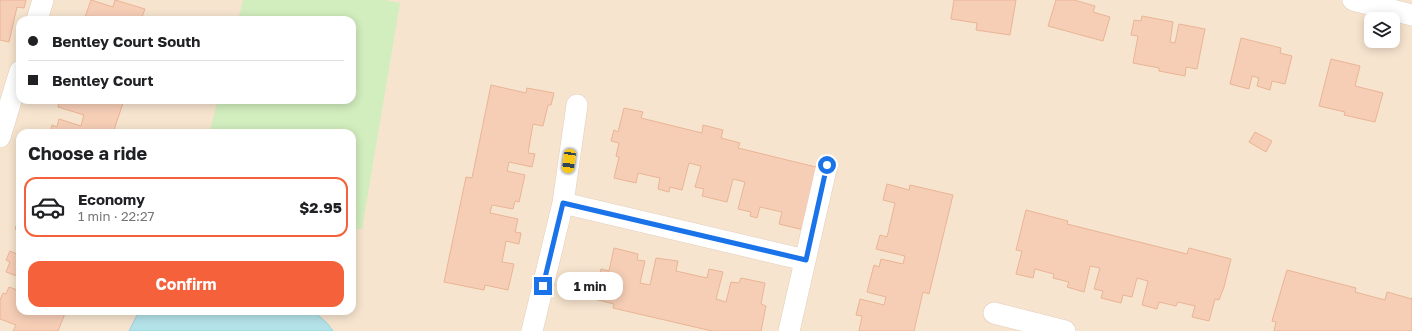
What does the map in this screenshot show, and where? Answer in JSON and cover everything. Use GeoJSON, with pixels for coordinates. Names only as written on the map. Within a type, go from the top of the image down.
{"type":"FeatureCollection","features":[{"type":"Feature","properties":{"kind":"street"},"geometry":{"type":"LineString","coordinates":[[38,16],[43,0]]}},
{"type":"Feature","properties":{"kind":"street"},"geometry":{"type":"LineString","coordinates":[[1353,0],[1412,15]]}},
{"type":"Feature","properties":{"kind":"street"},"geometry":{"type":"LineString","coordinates":[[0,137],[12,76]]}},
{"type":"Feature","properties":{"kind":"street"},"geometry":{"type":"LineString","coordinates":[[532,331],[563,203],[577,105]]}},
{"type":"Feature","properties":{"kind":"street"},"geometry":{"type":"LineString","coordinates":[[789,331],[827,165]]}},
{"type":"Feature","properties":{"kind":"street"},"geometry":{"type":"LineString","coordinates":[[563,203],[806,260]]}},
{"type":"Feature","properties":{"kind":"street"},"geometry":{"type":"LineString","coordinates":[[994,312],[1065,331]]}},
{"type":"Feature","properties":{"kind":"shaded area"},"geometry":{"type":"Polygon","coordinates":[[[0,0],[1412,0],[1412,331],[0,331],[0,0]]]}},
{"type":"Feature","properties":{"kind":"green space"},"geometry":{"type":"Polygon","coordinates":[[[243,0],[386,0],[400,3],[362,229],[356,229],[356,129],[210,129],[217,104],[356,104],[356,16],[239,16],[243,0]]]}},
{"type":"Feature","properties":{"kind":"water"},"geometry":{"type":"Polygon","coordinates":[[[137,315],[318,315],[327,323],[333,331],[129,331],[137,315]]]}},
{"type":"Feature","properties":{"kind":"building"},"geometry":{"type":"Polygon","coordinates":[[[0,0],[26,0],[24,8],[17,7],[9,42],[0,40],[0,0]]]}},
{"type":"Feature","properties":{"kind":"building"},"geometry":{"type":"Polygon","coordinates":[[[91,0],[113,7],[115,0],[145,9],[142,16],[85,16],[91,0]]]}},
{"type":"Feature","properties":{"kind":"building"},"geometry":{"type":"Polygon","coordinates":[[[954,0],[1016,0],[1010,35],[976,30],[977,23],[951,19],[954,0]]]}},
{"type":"Feature","properties":{"kind":"building"},"geometry":{"type":"Polygon","coordinates":[[[1056,0],[1074,0],[1095,6],[1093,12],[1110,17],[1103,41],[1048,26],[1056,0]]]}},
{"type":"Feature","properties":{"kind":"building"},"geometry":{"type":"Polygon","coordinates":[[[1142,16],[1173,22],[1170,42],[1175,43],[1179,24],[1205,29],[1197,69],[1186,67],[1185,76],[1159,71],[1159,68],[1133,63],[1138,36],[1131,35],[1134,20],[1141,21],[1142,16]]]}},
{"type":"Feature","properties":{"kind":"building"},"geometry":{"type":"Polygon","coordinates":[[[1241,38],[1281,48],[1280,53],[1292,56],[1285,84],[1272,81],[1270,90],[1257,86],[1259,78],[1252,76],[1249,89],[1230,84],[1241,38]]]}},
{"type":"Feature","properties":{"kind":"building"},"geometry":{"type":"Polygon","coordinates":[[[1331,59],[1360,66],[1355,86],[1383,93],[1375,122],[1344,115],[1345,112],[1319,106],[1331,59]]]}},
{"type":"Feature","properties":{"kind":"building"},"geometry":{"type":"Polygon","coordinates":[[[491,85],[526,93],[527,88],[554,93],[551,105],[548,105],[543,126],[533,124],[528,153],[535,154],[532,167],[509,162],[507,171],[525,175],[519,202],[515,201],[513,209],[492,205],[490,213],[518,219],[515,232],[521,233],[519,244],[506,241],[502,262],[514,264],[508,290],[485,285],[484,290],[444,282],[466,177],[472,178],[491,85]]]}},
{"type":"Feature","properties":{"kind":"building"},"geometry":{"type":"Polygon","coordinates":[[[59,104],[123,104],[114,129],[51,129],[52,125],[57,127],[59,119],[81,126],[84,115],[58,107],[59,104]]]}},
{"type":"Feature","properties":{"kind":"building"},"geometry":{"type":"Polygon","coordinates":[[[624,108],[643,112],[641,118],[702,133],[703,125],[723,130],[721,138],[740,143],[738,148],[824,169],[804,230],[779,224],[782,212],[760,207],[757,218],[750,216],[751,212],[738,209],[745,182],[733,179],[727,202],[702,196],[704,189],[695,187],[701,166],[689,163],[682,190],[670,187],[669,192],[658,189],[660,178],[638,173],[636,183],[614,178],[619,157],[616,156],[619,143],[611,141],[614,130],[618,132],[624,108]]]}},
{"type":"Feature","properties":{"kind":"building"},"geometry":{"type":"Polygon","coordinates":[[[1255,132],[1272,141],[1266,152],[1249,142],[1255,132]]]}},
{"type":"Feature","properties":{"kind":"building"},"geometry":{"type":"Polygon","coordinates":[[[887,184],[909,190],[910,185],[953,195],[929,294],[923,292],[914,331],[859,331],[862,316],[856,315],[860,299],[884,305],[886,297],[867,292],[874,265],[879,267],[881,259],[903,264],[905,256],[876,249],[880,235],[887,237],[895,203],[883,200],[887,184]]]}},
{"type":"Feature","properties":{"kind":"building"},"geometry":{"type":"Polygon","coordinates":[[[1026,210],[1068,221],[1067,224],[1187,254],[1189,248],[1231,259],[1224,287],[1219,300],[1215,299],[1209,321],[1192,317],[1195,306],[1178,302],[1176,306],[1159,302],[1157,309],[1142,305],[1148,281],[1137,278],[1132,297],[1123,295],[1121,303],[1101,298],[1103,291],[1094,289],[1100,268],[1090,266],[1084,292],[1067,287],[1069,282],[1053,278],[1054,274],[1035,269],[1033,278],[1016,274],[1022,251],[1016,250],[1026,210]]]}},
{"type":"Feature","properties":{"kind":"building"},"geometry":{"type":"Polygon","coordinates":[[[614,248],[638,254],[637,260],[645,261],[640,283],[650,285],[656,258],[678,261],[676,271],[707,278],[709,269],[723,272],[716,299],[726,302],[731,282],[739,283],[741,278],[765,283],[761,304],[766,306],[761,331],[712,331],[613,308],[614,304],[594,299],[601,269],[609,271],[614,248]]]}},
{"type":"Feature","properties":{"kind":"building"},"geometry":{"type":"Polygon","coordinates":[[[10,251],[16,254],[16,276],[6,272],[10,262],[6,260],[10,251]]]}},
{"type":"Feature","properties":{"kind":"building"},"geometry":{"type":"Polygon","coordinates":[[[1287,270],[1356,288],[1355,292],[1385,300],[1387,292],[1412,299],[1412,331],[1274,331],[1276,322],[1272,321],[1287,270]]]}},
{"type":"Feature","properties":{"kind":"building"},"geometry":{"type":"Polygon","coordinates":[[[9,287],[16,290],[16,315],[64,315],[58,331],[13,331],[16,325],[0,319],[0,300],[3,293],[6,294],[9,287]]]}},
{"type":"Feature","properties":{"kind":"route"},"geometry":{"type":"LineString","coordinates":[[543,286],[563,203],[806,260],[827,165]]}}]}
